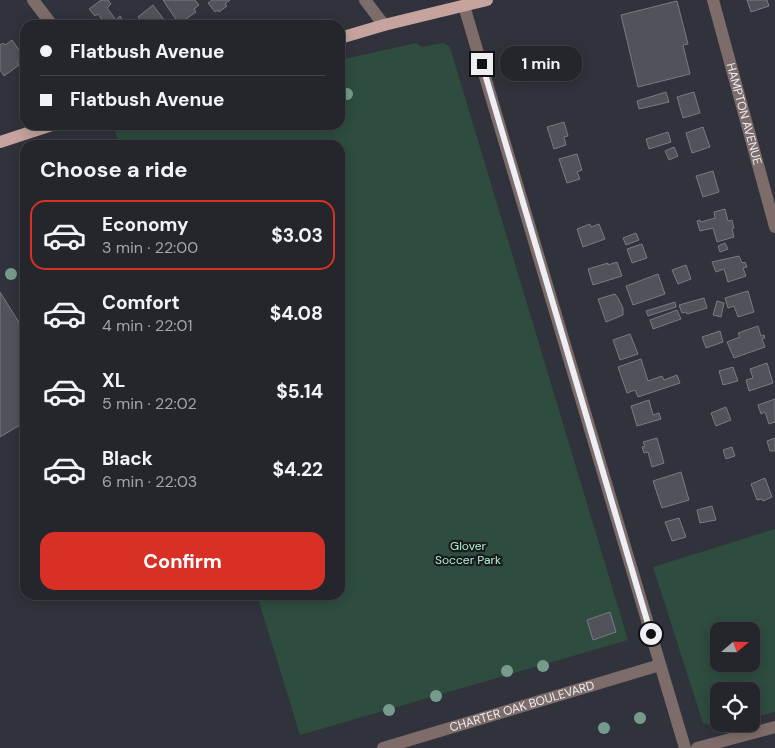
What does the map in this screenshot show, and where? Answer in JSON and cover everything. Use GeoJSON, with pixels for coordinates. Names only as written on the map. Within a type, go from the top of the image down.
{"type":"FeatureCollection","features":[{"type":"Feature","properties":{"kind":"main road"},"geometry":{"type":"LineString","coordinates":[[345,37],[487,0]]}},
{"type":"Feature","properties":{"kind":"main road"},"geometry":{"type":"LineString","coordinates":[[0,142],[37,130]]}},
{"type":"Feature","properties":{"kind":"street"},"geometry":{"type":"LineString","coordinates":[[33,0],[48,20]]}},
{"type":"Feature","properties":{"kind":"street"},"geometry":{"type":"LineString","coordinates":[[365,0],[384,25]]}},
{"type":"Feature","properties":{"kind":"street","name":"HAMPTON AVENUE"},"geometry":{"type":"LineString","coordinates":[[713,0],[775,226]]}},
{"type":"Feature","properties":{"kind":"street"},"geometry":{"type":"LineString","coordinates":[[464,6],[685,748]]}},
{"type":"Feature","properties":{"kind":"street","name":"CHARTER OAK BOULEVARD"},"geometry":{"type":"LineString","coordinates":[[383,748],[660,665]]}},
{"type":"Feature","properties":{"kind":"street"},"geometry":{"type":"LineString","coordinates":[[697,748],[775,726]]}},
{"type":"Feature","properties":{"kind":"green space","name":"Glover Soccer Park"},"geometry":{"type":"Polygon","coordinates":[[[416,43],[422,47],[443,43],[449,46],[628,640],[300,735],[259,600],[345,600],[345,140],[118,140],[115,131],[345,130],[345,59],[416,43]]]}},
{"type":"Feature","properties":{"kind":"green space"},"geometry":{"type":"Polygon","coordinates":[[[775,529],[775,712],[760,716],[760,682],[710,682],[710,725],[703,723],[653,567],[775,529]]]}},
{"type":"Feature","properties":{"kind":"building"},"geometry":{"type":"Polygon","coordinates":[[[101,0],[108,0],[111,4],[107,8],[116,20],[102,20],[98,14],[95,16],[89,9],[101,0]]]}},
{"type":"Feature","properties":{"kind":"building"},"geometry":{"type":"Polygon","coordinates":[[[163,0],[195,0],[199,5],[194,9],[196,12],[185,20],[176,20],[163,0]]]}},
{"type":"Feature","properties":{"kind":"building"},"geometry":{"type":"Polygon","coordinates":[[[212,0],[230,0],[225,4],[227,6],[219,12],[218,10],[215,12],[208,3],[212,0]]]}},
{"type":"Feature","properties":{"kind":"building"},"geometry":{"type":"Polygon","coordinates":[[[747,0],[767,0],[769,6],[751,12],[747,0]]]}},
{"type":"Feature","properties":{"kind":"building"},"geometry":{"type":"Polygon","coordinates":[[[677,1],[688,44],[683,45],[690,74],[638,87],[621,15],[677,1]]]}},
{"type":"Feature","properties":{"kind":"building"},"geometry":{"type":"Polygon","coordinates":[[[153,5],[164,20],[141,20],[138,17],[153,5]]]}},
{"type":"Feature","properties":{"kind":"building"},"geometry":{"type":"Polygon","coordinates":[[[12,40],[20,51],[20,60],[17,62],[19,65],[4,76],[0,70],[0,45],[3,43],[5,45],[12,40]]]}},
{"type":"Feature","properties":{"kind":"building"},"geometry":{"type":"Polygon","coordinates":[[[666,92],[669,102],[639,109],[637,101],[666,92]]]}},
{"type":"Feature","properties":{"kind":"building"},"geometry":{"type":"Polygon","coordinates":[[[694,92],[700,113],[683,118],[677,97],[694,92]]]}},
{"type":"Feature","properties":{"kind":"building"},"geometry":{"type":"Polygon","coordinates":[[[564,122],[568,136],[564,137],[566,145],[554,149],[547,127],[564,122]]]}},
{"type":"Feature","properties":{"kind":"building"},"geometry":{"type":"Polygon","coordinates":[[[703,127],[710,147],[692,153],[686,133],[703,127]]]}},
{"type":"Feature","properties":{"kind":"building"},"geometry":{"type":"Polygon","coordinates":[[[668,132],[671,142],[649,149],[646,139],[668,132]]]}},
{"type":"Feature","properties":{"kind":"building"},"geometry":{"type":"Polygon","coordinates":[[[674,147],[678,156],[669,160],[665,151],[674,147]]]}},
{"type":"Feature","properties":{"kind":"building"},"geometry":{"type":"Polygon","coordinates":[[[577,154],[582,170],[577,172],[580,179],[567,183],[559,159],[577,154]]]}},
{"type":"Feature","properties":{"kind":"building"},"geometry":{"type":"Polygon","coordinates":[[[713,171],[719,192],[703,197],[696,176],[713,171]]]}},
{"type":"Feature","properties":{"kind":"building"},"geometry":{"type":"Polygon","coordinates":[[[725,209],[728,221],[732,220],[734,237],[717,242],[713,228],[700,231],[697,221],[700,220],[701,222],[715,218],[714,212],[725,209]]]}},
{"type":"Feature","properties":{"kind":"building"},"geometry":{"type":"Polygon","coordinates":[[[590,224],[591,227],[599,224],[605,239],[583,247],[577,229],[590,224]]]}},
{"type":"Feature","properties":{"kind":"building"},"geometry":{"type":"Polygon","coordinates":[[[636,233],[639,240],[626,245],[623,238],[636,233]]]}},
{"type":"Feature","properties":{"kind":"building"},"geometry":{"type":"Polygon","coordinates":[[[725,243],[728,249],[720,252],[718,246],[725,243]]]}},
{"type":"Feature","properties":{"kind":"building"},"geometry":{"type":"Polygon","coordinates":[[[642,244],[647,258],[632,263],[627,249],[642,244]]]}},
{"type":"Feature","properties":{"kind":"building"},"geometry":{"type":"Polygon","coordinates":[[[739,256],[742,263],[745,262],[747,267],[743,268],[746,276],[728,282],[724,269],[716,272],[712,262],[739,256]]]}},
{"type":"Feature","properties":{"kind":"building"},"geometry":{"type":"Polygon","coordinates":[[[617,262],[622,276],[593,285],[588,269],[617,262]]]}},
{"type":"Feature","properties":{"kind":"building"},"geometry":{"type":"Polygon","coordinates":[[[686,265],[691,279],[678,284],[672,270],[686,265]]]}},
{"type":"Feature","properties":{"kind":"building"},"geometry":{"type":"Polygon","coordinates":[[[658,274],[665,294],[633,305],[626,286],[658,274]]]}},
{"type":"Feature","properties":{"kind":"building"},"geometry":{"type":"Polygon","coordinates":[[[748,291],[754,312],[738,317],[734,306],[728,308],[725,298],[748,291]]]}},
{"type":"Feature","properties":{"kind":"building"},"geometry":{"type":"Polygon","coordinates":[[[0,292],[20,324],[20,425],[0,437],[0,292]]]}},
{"type":"Feature","properties":{"kind":"building"},"geometry":{"type":"Polygon","coordinates":[[[615,294],[623,308],[623,315],[606,322],[598,299],[615,294]]]}},
{"type":"Feature","properties":{"kind":"building"},"geometry":{"type":"Polygon","coordinates":[[[704,298],[707,308],[687,314],[686,312],[682,313],[679,305],[704,298]]]}},
{"type":"Feature","properties":{"kind":"building"},"geometry":{"type":"Polygon","coordinates":[[[717,301],[724,303],[721,317],[713,315],[717,301]]]}},
{"type":"Feature","properties":{"kind":"building"},"geometry":{"type":"Polygon","coordinates":[[[675,302],[676,307],[648,316],[646,311],[675,302]]]}},
{"type":"Feature","properties":{"kind":"building"},"geometry":{"type":"Polygon","coordinates":[[[677,310],[681,319],[653,329],[650,320],[677,310]]]}},
{"type":"Feature","properties":{"kind":"building"},"geometry":{"type":"Polygon","coordinates":[[[758,326],[761,336],[764,335],[765,338],[762,339],[765,347],[734,358],[727,342],[740,337],[738,333],[758,326]]]}},
{"type":"Feature","properties":{"kind":"building"},"geometry":{"type":"Polygon","coordinates":[[[720,331],[723,342],[706,348],[702,337],[720,331]]]}},
{"type":"Feature","properties":{"kind":"building"},"geometry":{"type":"Polygon","coordinates":[[[630,334],[638,354],[620,360],[613,340],[630,334]]]}},
{"type":"Feature","properties":{"kind":"building"},"geometry":{"type":"Polygon","coordinates":[[[641,359],[648,381],[662,376],[664,380],[677,375],[680,383],[638,397],[635,390],[627,393],[618,367],[641,359]]]}},
{"type":"Feature","properties":{"kind":"building"},"geometry":{"type":"Polygon","coordinates":[[[767,363],[773,383],[749,391],[746,380],[753,378],[750,369],[767,363]]]}},
{"type":"Feature","properties":{"kind":"building"},"geometry":{"type":"Polygon","coordinates":[[[733,367],[738,381],[723,385],[719,371],[733,367]]]}},
{"type":"Feature","properties":{"kind":"building"},"geometry":{"type":"Polygon","coordinates":[[[775,399],[775,422],[769,424],[765,412],[761,414],[758,405],[775,399]]]}},
{"type":"Feature","properties":{"kind":"building"},"geometry":{"type":"Polygon","coordinates":[[[649,400],[653,415],[659,413],[661,419],[637,426],[631,406],[649,400]]]}},
{"type":"Feature","properties":{"kind":"building"},"geometry":{"type":"Polygon","coordinates":[[[726,407],[731,420],[716,426],[711,413],[726,407]]]}},
{"type":"Feature","properties":{"kind":"building"},"geometry":{"type":"Polygon","coordinates":[[[657,438],[664,463],[652,467],[648,452],[644,453],[642,447],[645,446],[643,442],[657,438]]]}},
{"type":"Feature","properties":{"kind":"building"},"geometry":{"type":"Polygon","coordinates":[[[775,438],[775,451],[770,451],[767,441],[775,438]]]}},
{"type":"Feature","properties":{"kind":"building"},"geometry":{"type":"Polygon","coordinates":[[[732,447],[735,456],[726,459],[723,450],[732,447]]]}},
{"type":"Feature","properties":{"kind":"building"},"geometry":{"type":"Polygon","coordinates":[[[681,472],[689,500],[662,508],[653,481],[681,472]]]}},
{"type":"Feature","properties":{"kind":"building"},"geometry":{"type":"Polygon","coordinates":[[[765,478],[772,497],[763,501],[762,499],[757,500],[751,484],[765,478]]]}},
{"type":"Feature","properties":{"kind":"building"},"geometry":{"type":"Polygon","coordinates":[[[712,506],[716,520],[700,523],[697,510],[712,506]]]}},
{"type":"Feature","properties":{"kind":"building"},"geometry":{"type":"Polygon","coordinates":[[[679,518],[686,537],[672,541],[665,522],[679,518]]]}},
{"type":"Feature","properties":{"kind":"building"},"geometry":{"type":"Polygon","coordinates":[[[610,612],[616,632],[593,640],[587,620],[610,612]]]}},
{"type":"Feature","properties":{"kind":"route"},"geometry":{"type":"LineString","coordinates":[[482,64],[651,634]]}}]}
